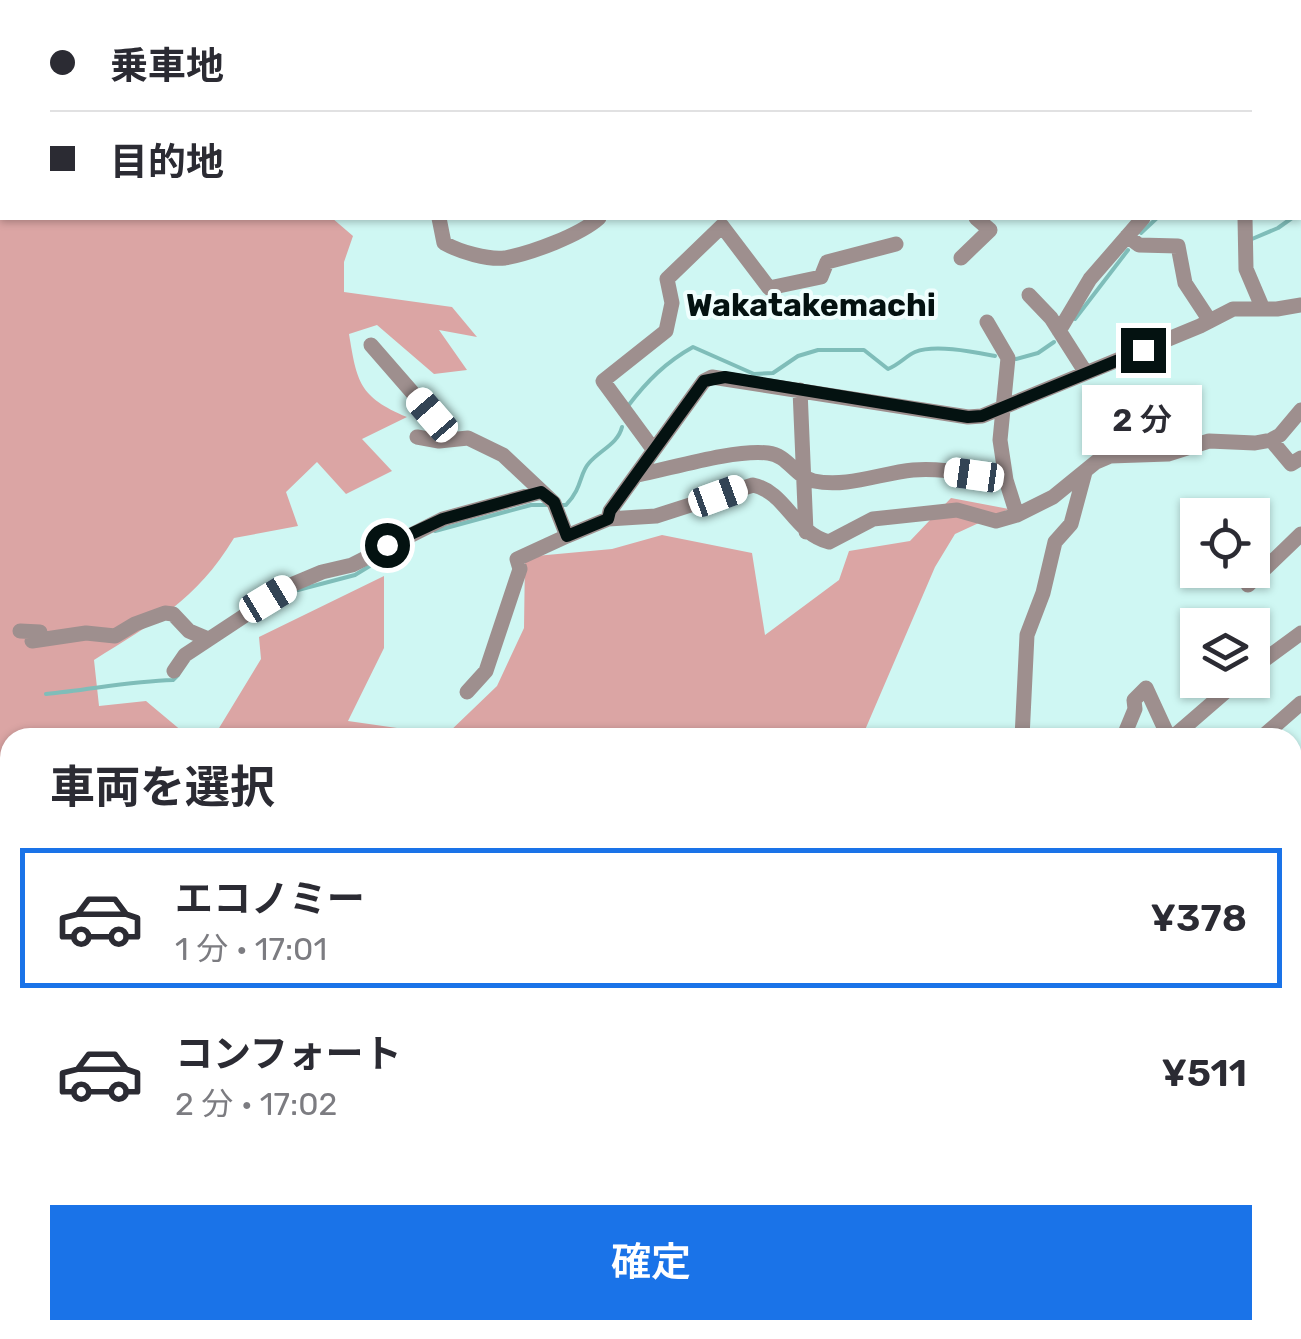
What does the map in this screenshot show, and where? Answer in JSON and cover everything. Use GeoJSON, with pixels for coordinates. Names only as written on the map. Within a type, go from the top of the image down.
{"type":"FeatureCollection","features":[{"type":"Feature","properties":{"kind":"street"},"geometry":{"type":"LineString","coordinates":[[439,220],[444,244],[456,250],[503,258],[585,231],[597,220]]}},
{"type":"Feature","properties":{"kind":"street"},"geometry":{"type":"LineString","coordinates":[[961,258],[990,230],[978,220]]}},
{"type":"Feature","properties":{"kind":"street"},"geometry":{"type":"LineString","coordinates":[[1059,330],[1090,279],[1141,220]]}},
{"type":"Feature","properties":{"kind":"street"},"geometry":{"type":"LineString","coordinates":[[1244,220],[1246,269],[1263,308]]}},
{"type":"Feature","properties":{"kind":"street"},"geometry":{"type":"LineString","coordinates":[[654,450],[603,382],[666,330],[672,302],[667,279],[722,226],[769,288],[821,278],[827,262],[896,244]]}},
{"type":"Feature","properties":{"kind":"street"},"geometry":{"type":"LineString","coordinates":[[1127,236],[1139,245],[1178,246],[1186,283],[1210,321]]}},
{"type":"Feature","properties":{"kind":"street"},"geometry":{"type":"LineString","coordinates":[[1030,295],[1059,330],[1086,373]]}},
{"type":"Feature","properties":{"kind":"street"},"geometry":{"type":"LineString","coordinates":[[608,519],[704,381],[712,378],[982,416],[1233,310],[1301,305]]}},
{"type":"Feature","properties":{"kind":"street"},"geometry":{"type":"LineString","coordinates":[[987,322],[1008,358],[1000,440],[1006,480],[1018,516]]}},
{"type":"Feature","properties":{"kind":"street"},"geometry":{"type":"LineString","coordinates":[[372,345],[452,438]]}},
{"type":"Feature","properties":{"kind":"street"},"geometry":{"type":"LineString","coordinates":[[800,390],[806,532]]}},
{"type":"Feature","properties":{"kind":"street"},"geometry":{"type":"LineString","coordinates":[[467,692],[486,671],[520,568],[517,558],[608,519],[656,516],[753,485],[774,492],[806,532],[829,542],[873,519],[958,510],[996,521],[1018,516],[1053,497],[1110,456],[1168,454],[1210,441],[1271,440],[1280,436],[1301,410]]}},
{"type":"Feature","properties":{"kind":"street"},"geometry":{"type":"LineString","coordinates":[[417,437],[482,442],[502,454],[554,502],[567,536]]}},
{"type":"Feature","properties":{"kind":"street"},"geometry":{"type":"LineString","coordinates":[[1271,440],[1291,464],[1301,458]]}},
{"type":"Feature","properties":{"kind":"street"},"geometry":{"type":"LineString","coordinates":[[638,475],[770,453],[814,481],[869,480],[914,470],[1006,480]]}},
{"type":"Feature","properties":{"kind":"street"},"geometry":{"type":"LineString","coordinates":[[1023,728],[1029,624],[1042,593],[1055,542],[1071,524],[1085,472]]}},
{"type":"Feature","properties":{"kind":"street"},"geometry":{"type":"LineString","coordinates":[[174,672],[185,656],[208,639],[306,578],[352,565],[443,519],[541,492]]}},
{"type":"Feature","properties":{"kind":"street"},"geometry":{"type":"LineString","coordinates":[[1270,564],[1301,534]]}},
{"type":"Feature","properties":{"kind":"street"},"geometry":{"type":"LineString","coordinates":[[20,631],[40,632],[32,640],[86,633],[115,636],[165,613],[173,614],[188,631],[208,639]]}},
{"type":"Feature","properties":{"kind":"street"},"geometry":{"type":"LineString","coordinates":[[1270,656],[1301,633]]}},
{"type":"Feature","properties":{"kind":"street"},"geometry":{"type":"LineString","coordinates":[[1127,728],[1135,709],[1134,700],[1146,688],[1165,728]]}},
{"type":"Feature","properties":{"kind":"street"},"geometry":{"type":"LineString","coordinates":[[1182,728],[1218,698]]}},
{"type":"Feature","properties":{"kind":"street"},"geometry":{"type":"LineString","coordinates":[[1272,728],[1301,703]]}},
{"type":"Feature","properties":{"kind":"shaded area"},"geometry":{"type":"Polygon","coordinates":[[[0,220],[334,220],[353,236],[344,262],[344,292],[452,307],[477,337],[439,330],[467,370],[434,374],[377,325],[349,334],[363,386],[379,402],[407,417],[362,439],[392,471],[346,494],[317,462],[286,492],[298,526],[234,538],[189,594],[94,660],[99,706],[146,701],[178,728],[0,728],[0,220]]]}},
{"type":"Feature","properties":{"kind":"shaded area"},"geometry":{"type":"Polygon","coordinates":[[[951,498],[1009,509],[955,534],[935,567],[866,728],[453,728],[497,686],[524,628],[525,557],[612,549],[662,535],[752,553],[765,635],[839,580],[849,551],[910,541],[951,498]]]}},
{"type":"Feature","properties":{"kind":"shaded area"},"geometry":{"type":"Polygon","coordinates":[[[384,576],[384,648],[348,721],[397,728],[219,728],[261,659],[259,637],[384,576]]]}},
{"type":"Feature","properties":{"kind":"waterway"},"geometry":{"type":"LineString","coordinates":[[1141,233],[1155,220]]}},
{"type":"Feature","properties":{"kind":"waterway"},"geometry":{"type":"LineString","coordinates":[[1252,239],[1289,220]]}},
{"type":"Feature","properties":{"kind":"waterway"},"geometry":{"type":"LineString","coordinates":[[1075,319],[1128,250]]}},
{"type":"Feature","properties":{"kind":"waterway"},"geometry":{"type":"LineString","coordinates":[[1016,359],[1038,353],[1054,342]]}},
{"type":"Feature","properties":{"kind":"waterway"},"geometry":{"type":"LineString","coordinates":[[628,406],[658,373],[693,347],[754,374],[773,373],[798,356],[818,350],[864,350],[888,369],[923,350],[995,356]]}},
{"type":"Feature","properties":{"kind":"waterway"},"geometry":{"type":"LineString","coordinates":[[561,505],[566,505],[586,467],[613,442],[622,427]]}},
{"type":"Feature","properties":{"kind":"waterway"},"geometry":{"type":"LineString","coordinates":[[435,531],[531,505],[546,505]]}},
{"type":"Feature","properties":{"kind":"waterway"},"geometry":{"type":"LineString","coordinates":[[298,590],[355,575],[391,553]]}},
{"type":"Feature","properties":{"kind":"waterway"},"geometry":{"type":"LineString","coordinates":[[46,694],[173,680],[178,675]]}},
{"type":"Feature","properties":{"kind":"district","name":"Wakatakemachi"},"geometry":{"type":"Point","coordinates":[811,305]}},
{"type":"Feature","properties":{"kind":"route"},"geometry":{"type":"LineString","coordinates":[[387,545],[443,519],[541,492],[554,502],[567,536],[594,527],[608,519],[704,381],[712,378],[968,417],[982,416],[1143,350]]}}]}
